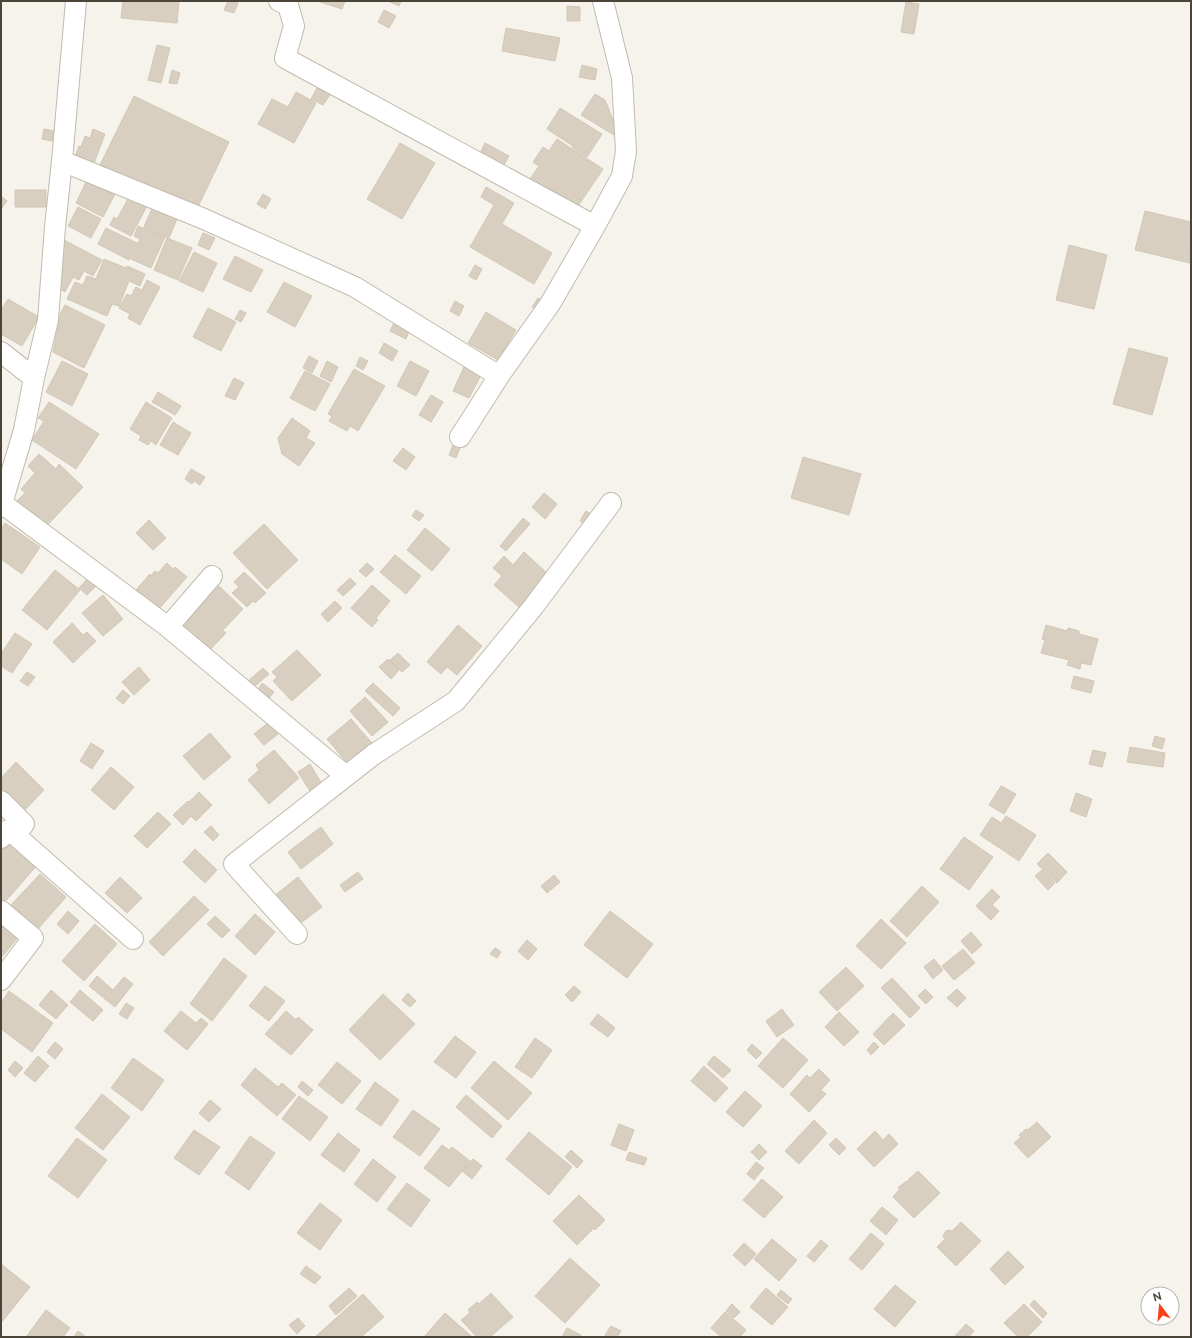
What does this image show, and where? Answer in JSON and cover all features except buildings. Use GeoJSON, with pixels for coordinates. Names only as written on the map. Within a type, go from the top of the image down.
{"type":"FeatureCollection","features":[{"type":"Feature","properties":{"kind":"street"},"geometry":{"type":"LineString","coordinates":[[76,1],[62,161],[54,227],[48,320],[34,378],[24,430],[2,505],[168,627],[346,776]]}},
{"type":"Feature","properties":{"kind":"street"},"geometry":{"type":"LineString","coordinates":[[279,1],[288,5],[294,26],[285,58],[595,226]]}},
{"type":"Feature","properties":{"kind":"street"},"geometry":{"type":"LineString","coordinates":[[460,437],[499,376],[550,304],[622,176],[626,151],[622,78],[604,1]]}},
{"type":"Feature","properties":{"kind":"street"},"geometry":{"type":"LineString","coordinates":[[62,161],[204,219],[355,287],[499,376]]}},
{"type":"Feature","properties":{"kind":"street"},"geometry":{"type":"LineString","coordinates":[[1,352],[34,378]]}},
{"type":"Feature","properties":{"kind":"street"},"geometry":{"type":"LineString","coordinates":[[297,934],[234,864],[373,755],[456,701],[534,606],[611,503]]}},
{"type":"Feature","properties":{"kind":"street"},"geometry":{"type":"LineString","coordinates":[[168,627],[212,576]]}},
{"type":"Feature","properties":{"kind":"street"},"geometry":{"type":"LineString","coordinates":[[1,801],[24,824],[8,836],[133,939]]}},
{"type":"Feature","properties":{"kind":"street"},"geometry":{"type":"LineString","coordinates":[[1,911],[33,938],[1,980]]}}]}
